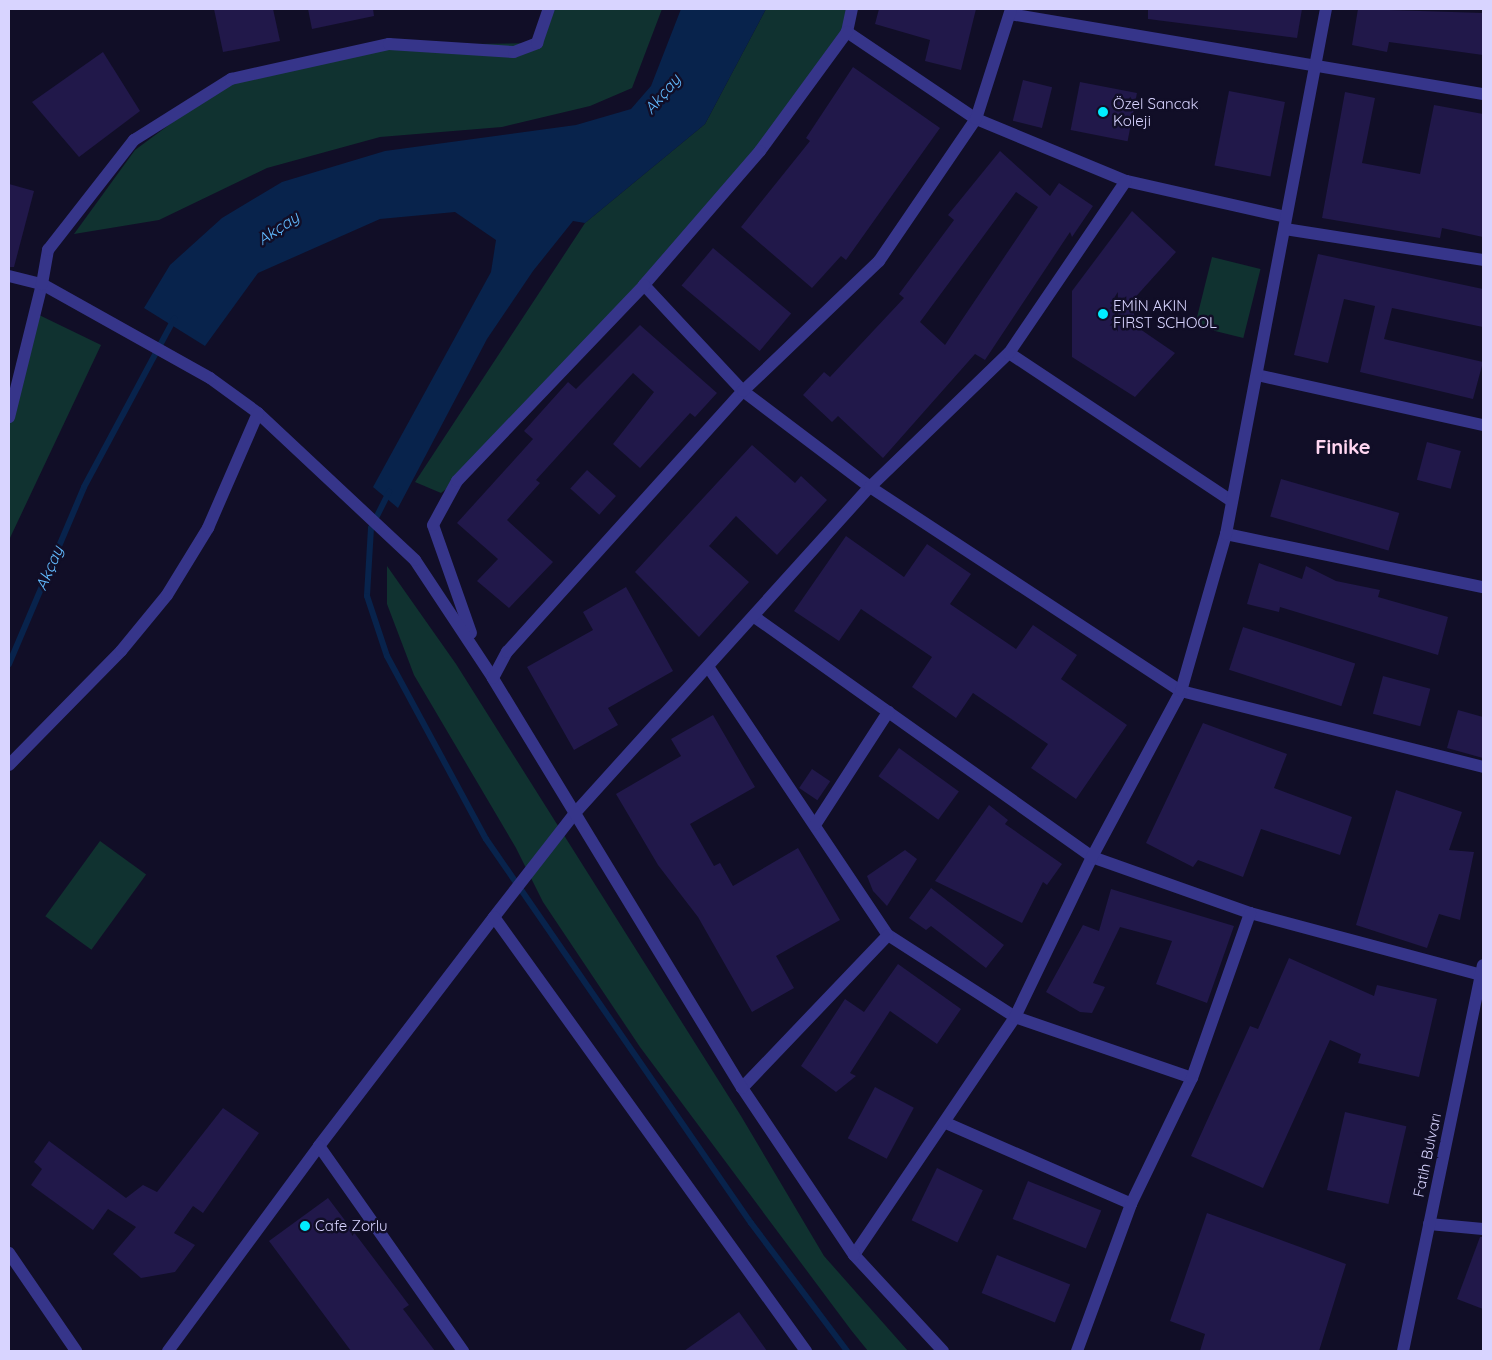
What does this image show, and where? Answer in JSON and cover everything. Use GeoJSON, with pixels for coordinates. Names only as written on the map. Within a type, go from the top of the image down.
{"type":"FeatureCollection","features":[{"type":"Feature","properties":{"kind":"street"},"geometry":{"type":"LineString","coordinates":[[9,417],[42,284],[48,250],[134,140],[231,79],[388,44],[514,52],[537,43],[549,9]]}},
{"type":"Feature","properties":{"kind":"street"},"geometry":{"type":"LineString","coordinates":[[493,678],[458,607],[433,526],[457,481],[644,285],[760,151],[846,32],[852,9]]}},
{"type":"Feature","properties":{"kind":"street"},"geometry":{"type":"LineString","coordinates":[[854,1255],[946,1123],[1015,1017],[1092,857],[1181,691],[1226,534],[1230,500],[1258,375],[1326,9]]}},
{"type":"Feature","properties":{"kind":"street"},"geometry":{"type":"LineString","coordinates":[[493,678],[507,652],[743,391],[878,261],[976,119],[1010,11],[1316,69],[1483,94]]}},
{"type":"Feature","properties":{"kind":"street"},"geometry":{"type":"LineString","coordinates":[[846,32],[976,119],[1126,181],[1286,223],[1483,260]]}},
{"type":"Feature","properties":{"kind":"street"},"geometry":{"type":"LineString","coordinates":[[168,1351],[319,1146],[575,813],[756,618],[870,487],[1009,353],[1126,181]]}},
{"type":"Feature","properties":{"kind":"street"},"geometry":{"type":"LineString","coordinates":[[9,276],[42,284],[210,378],[258,413],[347,492],[415,560],[493,678],[742,1088],[854,1255],[943,1351]]}},
{"type":"Feature","properties":{"kind":"street"},"geometry":{"type":"LineString","coordinates":[[644,285],[743,391],[870,487],[1181,691],[1483,767]]}},
{"type":"Feature","properties":{"kind":"street"},"geometry":{"type":"LineString","coordinates":[[1009,353],[1230,500]]}},
{"type":"Feature","properties":{"kind":"street"},"geometry":{"type":"LineString","coordinates":[[1258,375],[1483,425]]}},
{"type":"Feature","properties":{"kind":"street"},"geometry":{"type":"LineString","coordinates":[[9,765],[121,651],[167,595],[208,528],[258,413]]}},
{"type":"Feature","properties":{"kind":"street"},"geometry":{"type":"LineString","coordinates":[[1226,534],[1483,587]]}},
{"type":"Feature","properties":{"kind":"street"},"geometry":{"type":"LineString","coordinates":[[756,618],[1092,857],[1250,913],[1482,970]]}},
{"type":"Feature","properties":{"kind":"street"},"geometry":{"type":"LineString","coordinates":[[709,668],[888,935],[1015,1017],[1192,1078]]}},
{"type":"Feature","properties":{"kind":"street"},"geometry":{"type":"LineString","coordinates":[[814,825],[888,712]]}},
{"type":"Feature","properties":{"kind":"street"},"geometry":{"type":"LineString","coordinates":[[1077,1351],[1131,1204],[1192,1078],[1250,913]]}},
{"type":"Feature","properties":{"kind":"street"},"geometry":{"type":"LineString","coordinates":[[494,917],[806,1351]]}},
{"type":"Feature","properties":{"kind":"street"},"geometry":{"type":"LineString","coordinates":[[742,1088],[888,935]]}},
{"type":"Feature","properties":{"kind":"street","name":"Fatih Bulvarı"},"geometry":{"type":"LineString","coordinates":[[1403,1351],[1482,970]]}},
{"type":"Feature","properties":{"kind":"street"},"geometry":{"type":"LineString","coordinates":[[946,1123],[1131,1204]]}},
{"type":"Feature","properties":{"kind":"street"},"geometry":{"type":"LineString","coordinates":[[319,1146],[463,1351]]}},
{"type":"Feature","properties":{"kind":"street"},"geometry":{"type":"LineString","coordinates":[[1429,1224],[1483,1229]]}},
{"type":"Feature","properties":{"kind":"street"},"geometry":{"type":"LineString","coordinates":[[9,1253],[76,1351]]}},
{"type":"Feature","properties":{"kind":"green space"},"geometry":{"type":"Polygon","coordinates":[[[549,9],[662,9],[632,88],[590,106],[502,127],[380,137],[267,168],[159,220],[74,234],[135,150],[231,79],[398,45],[536,43],[549,9]]]}},
{"type":"Feature","properties":{"kind":"green space"},"geometry":{"type":"Polygon","coordinates":[[[766,9],[852,9],[847,32],[760,151],[457,481],[441,493],[415,482],[585,223],[705,124],[766,9]]]}},
{"type":"Feature","properties":{"kind":"green space"},"geometry":{"type":"Polygon","coordinates":[[[1212,257],[1261,269],[1243,338],[1195,326],[1212,257]]]}},
{"type":"Feature","properties":{"kind":"green space"},"geometry":{"type":"Polygon","coordinates":[[[35,313],[101,345],[9,540],[9,417],[35,313]]]}},
{"type":"Feature","properties":{"kind":"green space"},"geometry":{"type":"Polygon","coordinates":[[[387,566],[456,664],[741,1116],[824,1256],[908,1351],[868,1351],[640,1047],[543,902],[516,848],[414,675],[387,604],[387,566]]]}},
{"type":"Feature","properties":{"kind":"green space"},"geometry":{"type":"Polygon","coordinates":[[[100,841],[146,875],[91,950],[45,916],[100,841]]]}},
{"type":"Feature","properties":{"kind":"water"},"geometry":{"type":"Polygon","coordinates":[[[681,9],[766,9],[705,124],[585,223],[573,221],[533,271],[487,339],[398,508],[373,487],[491,272],[496,240],[455,212],[380,219],[258,273],[205,346],[144,308],[170,265],[222,218],[282,182],[385,151],[576,125],[631,109],[651,86],[681,9]]]}},
{"type":"Feature","properties":{"kind":"building"},"geometry":{"type":"Polygon","coordinates":[[[214,9],[273,9],[280,41],[223,52],[214,9]]]}},
{"type":"Feature","properties":{"kind":"building"},"geometry":{"type":"Polygon","coordinates":[[[308,9],[373,9],[374,16],[312,29],[308,9]]]}},
{"type":"Feature","properties":{"kind":"building"},"geometry":{"type":"Polygon","coordinates":[[[879,9],[976,9],[961,70],[925,61],[930,40],[875,24],[879,9]]]}},
{"type":"Feature","properties":{"kind":"building"},"geometry":{"type":"Polygon","coordinates":[[[1148,9],[1302,9],[1297,38],[1148,19],[1148,9]]]}},
{"type":"Feature","properties":{"kind":"building"},"geometry":{"type":"Polygon","coordinates":[[[1358,9],[1483,13],[1483,55],[1389,42],[1387,52],[1352,45],[1358,9]]]}},
{"type":"Feature","properties":{"kind":"building"},"geometry":{"type":"Polygon","coordinates":[[[103,52],[140,111],[79,157],[32,102],[103,52]]]}},
{"type":"Feature","properties":{"kind":"building"},"geometry":{"type":"Polygon","coordinates":[[[853,67],[940,128],[846,260],[841,256],[812,288],[741,227],[810,141],[806,138],[853,67]]]}},
{"type":"Feature","properties":{"kind":"building"},"geometry":{"type":"Polygon","coordinates":[[[1023,80],[1052,87],[1042,128],[1013,121],[1023,80]]]}},
{"type":"Feature","properties":{"kind":"building","name":"Özel Sancak Koleji"},"geometry":{"type":"Polygon","coordinates":[[[1080,82],[1137,93],[1128,141],[1071,130],[1080,82]]]}},
{"type":"Feature","properties":{"kind":"building"},"geometry":{"type":"Polygon","coordinates":[[[1229,91],[1285,102],[1270,176],[1214,166],[1229,91]]]}},
{"type":"Feature","properties":{"kind":"building"},"geometry":{"type":"Polygon","coordinates":[[[1345,92],[1375,98],[1362,163],[1420,174],[1434,105],[1483,114],[1483,237],[1442,228],[1440,238],[1322,218],[1345,92]]]}},
{"type":"Feature","properties":{"kind":"building"},"geometry":{"type":"Polygon","coordinates":[[[1000,151],[1050,196],[1059,183],[1093,206],[1072,237],[1070,232],[985,360],[975,354],[883,458],[838,416],[832,422],[803,395],[824,372],[830,377],[904,298],[899,294],[954,220],[948,215],[1000,151]],[[1016,192],[920,322],[945,345],[1038,207],[1016,192]]]}},
{"type":"Feature","properties":{"kind":"building"},"geometry":{"type":"Polygon","coordinates":[[[9,184],[34,191],[14,267],[9,267],[9,184]]]}},
{"type":"Feature","properties":{"kind":"building","name":"EMİN AKIN FIRST SCHOOL"},"geometry":{"type":"Polygon","coordinates":[[[1132,211],[1176,252],[1131,302],[1137,327],[1175,353],[1135,397],[1072,357],[1072,291],[1132,211]]]}},
{"type":"Feature","properties":{"kind":"building"},"geometry":{"type":"Polygon","coordinates":[[[713,248],[791,314],[760,351],[682,286],[713,248]]]}},
{"type":"Feature","properties":{"kind":"building"},"geometry":{"type":"Polygon","coordinates":[[[1318,254],[1483,289],[1483,327],[1392,308],[1384,339],[1483,362],[1473,399],[1360,372],[1375,306],[1344,299],[1328,363],[1294,355],[1318,254]]]}},
{"type":"Feature","properties":{"kind":"building"},"geometry":{"type":"Polygon","coordinates":[[[640,325],[717,393],[695,417],[690,413],[640,468],[613,444],[654,392],[633,373],[536,480],[540,483],[507,520],[553,562],[509,608],[477,581],[498,559],[457,523],[533,439],[524,431],[568,382],[576,389],[640,325]]]}},
{"type":"Feature","properties":{"kind":"building"},"geometry":{"type":"Polygon","coordinates":[[[1427,442],[1461,451],[1451,489],[1417,480],[1427,442]]]}},
{"type":"Feature","properties":{"kind":"building"},"geometry":{"type":"Polygon","coordinates":[[[752,445],[795,483],[801,476],[827,500],[777,555],[736,516],[709,546],[749,582],[699,637],[635,572],[752,445]]]}},
{"type":"Feature","properties":{"kind":"building"},"geometry":{"type":"Polygon","coordinates":[[[587,470],[616,496],[599,515],[570,489],[587,470]]]}},
{"type":"Feature","properties":{"kind":"building"},"geometry":{"type":"Polygon","coordinates":[[[1281,479],[1399,513],[1388,550],[1270,516],[1281,479]]]}},
{"type":"Feature","properties":{"kind":"building"},"geometry":{"type":"Polygon","coordinates":[[[846,536],[904,577],[927,544],[971,574],[950,604],[1016,649],[1033,625],[1077,655],[1061,679],[1127,725],[1076,799],[1031,768],[1048,744],[973,693],[956,718],[912,687],[932,657],[861,609],[839,641],[794,611],[846,536]]]}},
{"type":"Feature","properties":{"kind":"building"},"geometry":{"type":"Polygon","coordinates":[[[1259,563],[1302,579],[1306,566],[1336,581],[1380,590],[1378,597],[1448,617],[1438,655],[1280,607],[1279,612],[1247,604],[1259,563]]]}},
{"type":"Feature","properties":{"kind":"building"},"geometry":{"type":"Polygon","coordinates":[[[626,587],[673,671],[608,708],[618,725],[574,750],[527,667],[593,630],[583,612],[626,587]]]}},
{"type":"Feature","properties":{"kind":"building"},"geometry":{"type":"Polygon","coordinates":[[[1243,627],[1355,663],[1341,706],[1229,670],[1243,627]]]}},
{"type":"Feature","properties":{"kind":"building"},"geometry":{"type":"Polygon","coordinates":[[[1383,676],[1430,689],[1420,726],[1373,714],[1383,676]]]}},
{"type":"Feature","properties":{"kind":"building"},"geometry":{"type":"Polygon","coordinates":[[[1458,710],[1483,717],[1483,758],[1447,748],[1458,710]]]}},
{"type":"Feature","properties":{"kind":"building"},"geometry":{"type":"Polygon","coordinates":[[[713,715],[755,787],[690,824],[714,866],[720,863],[733,886],[798,848],[840,920],[776,956],[794,988],[752,1012],[698,917],[658,865],[616,794],[681,756],[671,739],[713,715]]]}},
{"type":"Feature","properties":{"kind":"building"},"geometry":{"type":"Polygon","coordinates":[[[1203,723],[1287,754],[1274,788],[1352,817],[1340,855],[1261,829],[1243,877],[1198,860],[1193,867],[1146,843],[1203,723]]]}},
{"type":"Feature","properties":{"kind":"building"},"geometry":{"type":"Polygon","coordinates":[[[899,748],[959,791],[938,820],[878,776],[899,748]]]}},
{"type":"Feature","properties":{"kind":"building"},"geometry":{"type":"Polygon","coordinates":[[[812,769],[830,781],[817,800],[799,788],[812,769]]]}},
{"type":"Feature","properties":{"kind":"building"},"geometry":{"type":"Polygon","coordinates":[[[1396,790],[1462,812],[1449,850],[1474,852],[1460,920],[1439,914],[1427,948],[1356,925],[1396,790]]]}},
{"type":"Feature","properties":{"kind":"building"},"geometry":{"type":"Polygon","coordinates":[[[989,805],[1008,820],[1005,824],[1062,864],[1047,885],[1043,882],[1022,923],[935,881],[989,805]]]}},
{"type":"Feature","properties":{"kind":"building"},"geometry":{"type":"Polygon","coordinates":[[[905,850],[917,859],[887,906],[873,891],[867,876],[905,850]]]}},
{"type":"Feature","properties":{"kind":"building"},"geometry":{"type":"Polygon","coordinates":[[[931,888],[1004,945],[986,968],[931,926],[926,930],[909,918],[931,888]]]}},
{"type":"Feature","properties":{"kind":"building"},"geometry":{"type":"Polygon","coordinates":[[[1111,889],[1234,926],[1207,1003],[1156,984],[1172,941],[1120,927],[1093,983],[1105,987],[1092,1013],[1080,1012],[1046,992],[1083,925],[1099,931],[1111,889]]]}},
{"type":"Feature","properties":{"kind":"building"},"geometry":{"type":"Polygon","coordinates":[[[1289,958],[1374,996],[1377,985],[1437,999],[1419,1077],[1358,1063],[1361,1054],[1330,1040],[1263,1188],[1191,1156],[1250,1026],[1258,1029],[1289,958]]]}},
{"type":"Feature","properties":{"kind":"building"},"geometry":{"type":"Polygon","coordinates":[[[898,964],[961,1009],[937,1044],[890,1011],[850,1073],[856,1076],[836,1092],[801,1066],[845,999],[864,1012],[898,964]]]}},
{"type":"Feature","properties":{"kind":"building"},"geometry":{"type":"Polygon","coordinates":[[[875,1087],[914,1108],[887,1159],[848,1138],[875,1087]]]}},
{"type":"Feature","properties":{"kind":"building"},"geometry":{"type":"Polygon","coordinates":[[[223,1108],[259,1133],[203,1213],[193,1206],[174,1233],[195,1245],[175,1272],[141,1278],[113,1254],[136,1227],[108,1209],[93,1230],[31,1185],[42,1169],[34,1162],[49,1141],[126,1198],[143,1185],[157,1192],[223,1108]]]}},
{"type":"Feature","properties":{"kind":"building"},"geometry":{"type":"Polygon","coordinates":[[[1345,1112],[1406,1126],[1388,1204],[1327,1190],[1345,1112]]]}},
{"type":"Feature","properties":{"kind":"building"},"geometry":{"type":"Polygon","coordinates":[[[937,1168],[983,1190],[957,1242],[912,1220],[937,1168]]]}},
{"type":"Feature","properties":{"kind":"building"},"geometry":{"type":"Polygon","coordinates":[[[1028,1181],[1101,1211],[1086,1249],[1013,1219],[1028,1181]]]}},
{"type":"Feature","properties":{"kind":"building"},"geometry":{"type":"Polygon","coordinates":[[[328,1198],[409,1305],[403,1309],[435,1351],[351,1351],[269,1241],[328,1198]]]}},
{"type":"Feature","properties":{"kind":"building"},"geometry":{"type":"Polygon","coordinates":[[[1207,1213],[1346,1264],[1319,1351],[1200,1351],[1205,1334],[1170,1321],[1207,1213]]]}},
{"type":"Feature","properties":{"kind":"building"},"geometry":{"type":"Polygon","coordinates":[[[1480,1237],[1483,1237],[1483,1309],[1457,1299],[1480,1237]]]}},
{"type":"Feature","properties":{"kind":"building"},"geometry":{"type":"Polygon","coordinates":[[[997,1255],[1070,1285],[1055,1323],[982,1293],[997,1255]]]}},
{"type":"Feature","properties":{"kind":"building"},"geometry":{"type":"Polygon","coordinates":[[[739,1312],[767,1351],[684,1351],[739,1312]]]}},
{"type":"Feature","properties":{"kind":"waterway","name":"Akçay"},"geometry":{"type":"LineString","coordinates":[[9,664],[84,487],[174,319]]}},
{"type":"Feature","properties":{"kind":"waterway"},"geometry":{"type":"LineString","coordinates":[[389,492],[371,528],[367,596],[387,656],[486,839],[751,1223],[847,1351]]}},
{"type":"Feature","properties":{"kind":"place","name":"Özel Sancak Koleji"},"geometry":{"type":"Point","coordinates":[1103,112]}},
{"type":"Feature","properties":{"kind":"place","name":"EMİN AKIN FIRST SCHOOL"},"geometry":{"type":"Point","coordinates":[1103,314]}},
{"type":"Feature","properties":{"kind":"place","name":"Cafe Zorlu"},"geometry":{"type":"Point","coordinates":[305,1226]}},
{"type":"Feature","properties":{"kind":"district","name":"Finike"},"geometry":{"type":"Point","coordinates":[1343,446]}}]}
